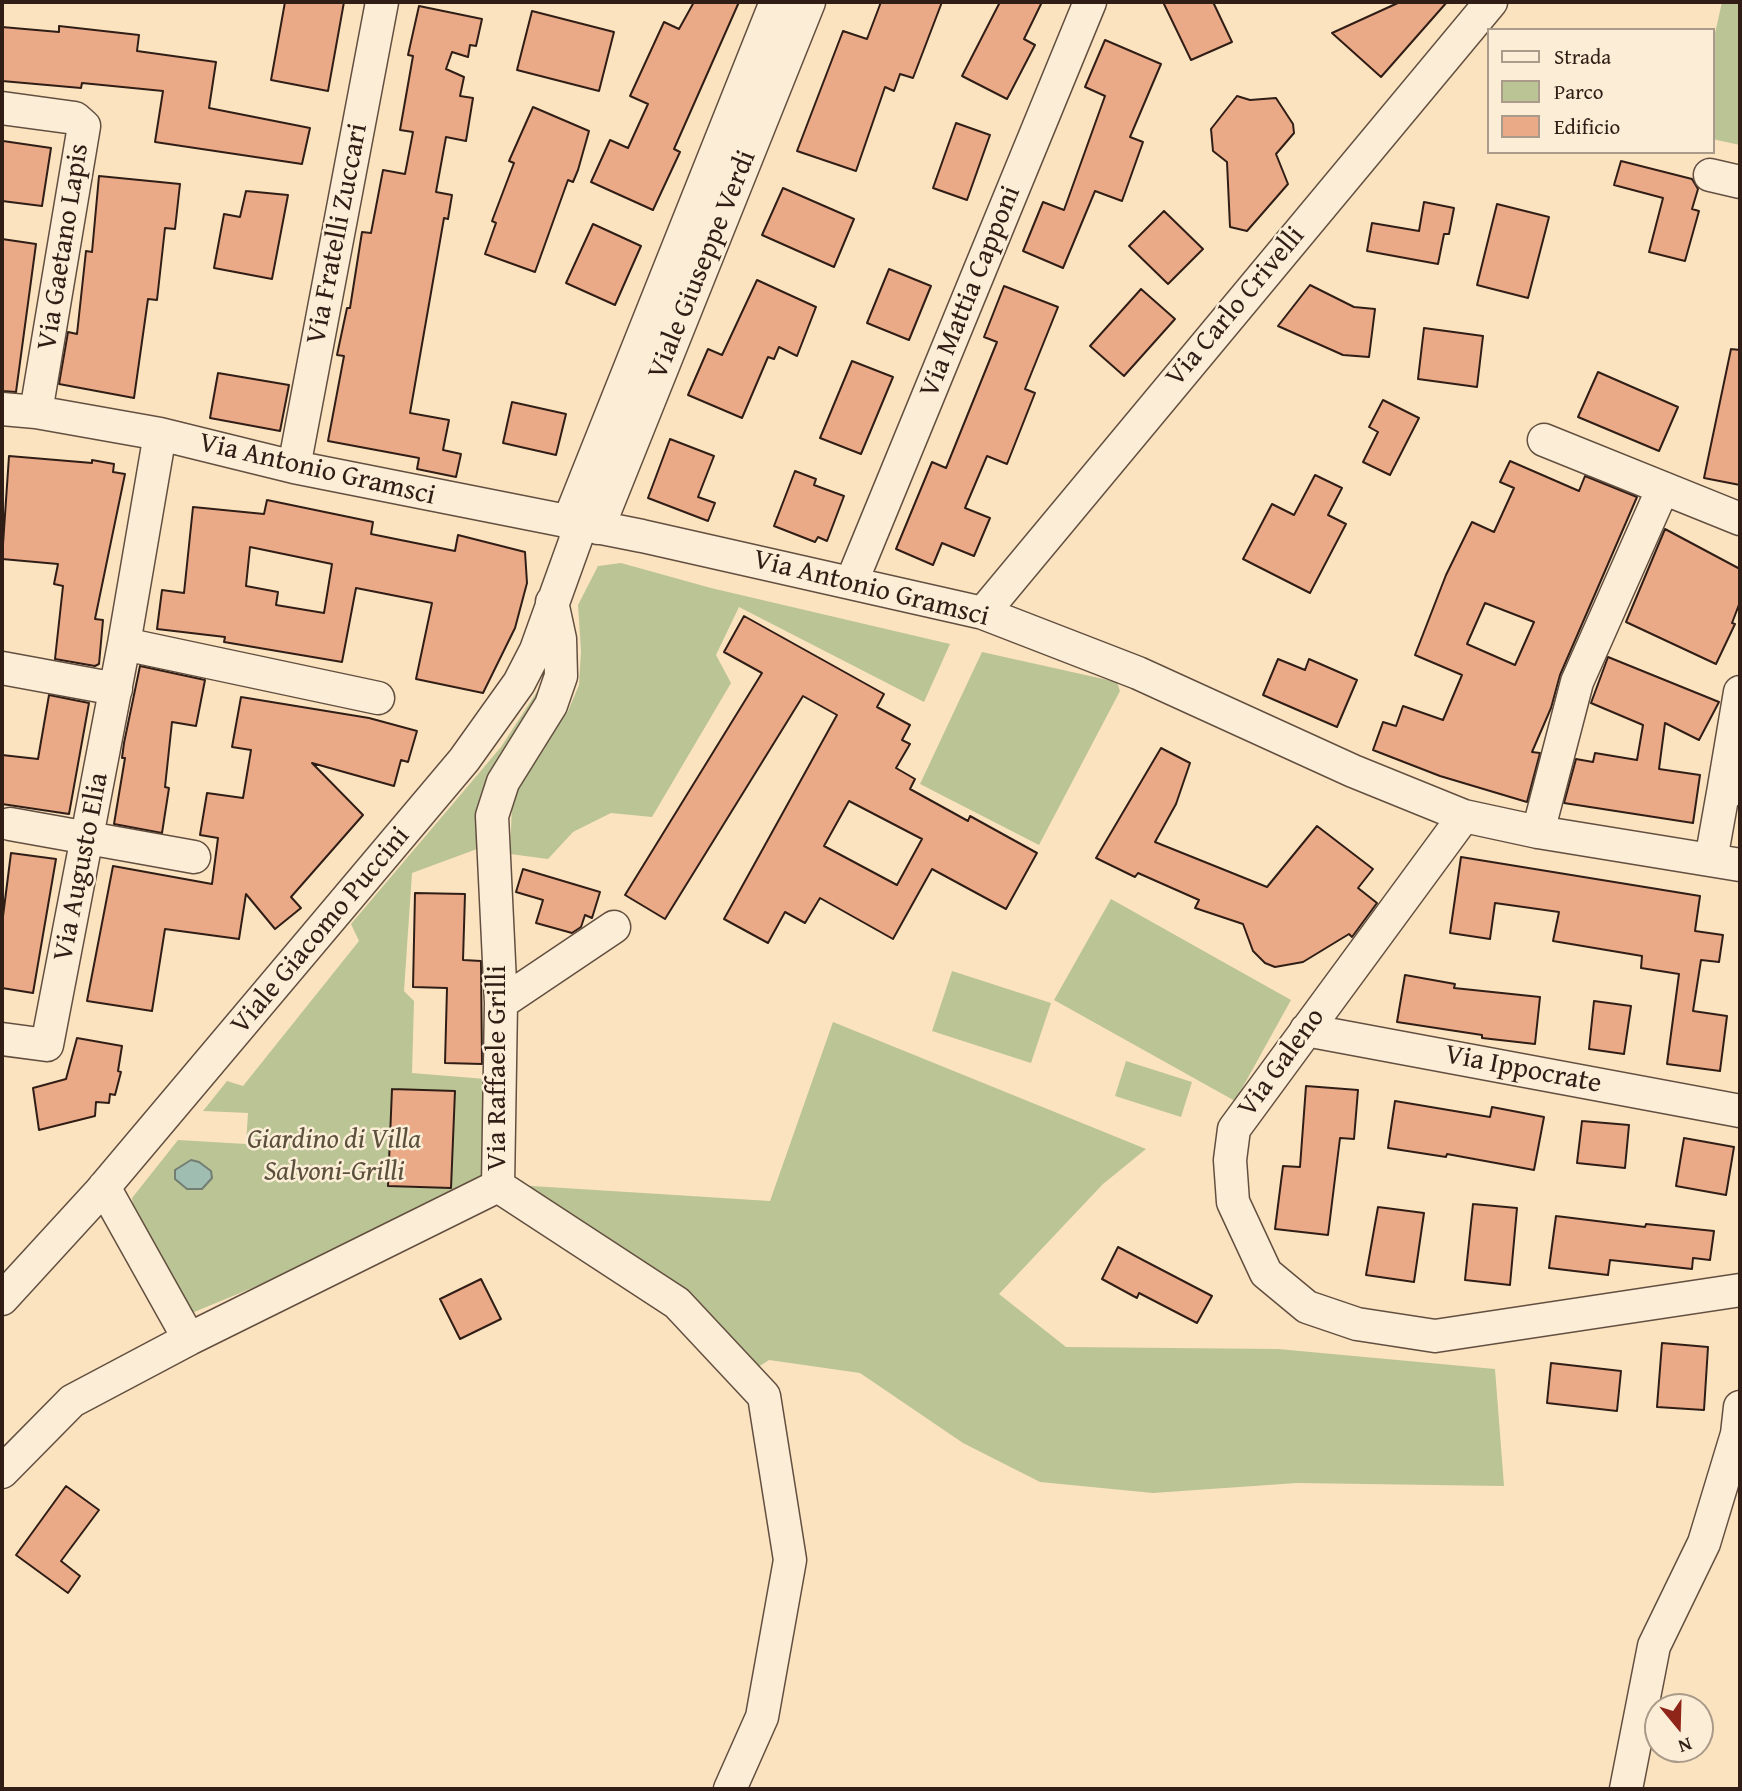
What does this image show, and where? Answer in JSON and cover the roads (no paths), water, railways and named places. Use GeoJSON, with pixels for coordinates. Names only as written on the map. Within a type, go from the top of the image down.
{"type":"FeatureCollection","features":[{"type":"Feature","properties":{"kind":"street","name":"Via Fratelli Zuccari"},"geometry":{"type":"LineString","coordinates":[[294,467],[382,2]]}},
{"type":"Feature","properties":{"kind":"street","name":"Viale Giuseppe Verdi"},"geometry":{"type":"LineString","coordinates":[[582,525],[776,2]]}},
{"type":"Feature","properties":{"kind":"street","name":"Viale Giuseppe Verdi"},"geometry":{"type":"LineString","coordinates":[[582,525],[808,2]]}},
{"type":"Feature","properties":{"kind":"street","name":"Via Mattia Capponi"},"geometry":{"type":"LineString","coordinates":[[852,581],[1090,2]]}},
{"type":"Feature","properties":{"kind":"street","name":"Via Carlo Crivelli"},"geometry":{"type":"LineString","coordinates":[[983,613],[1491,2]]}},
{"type":"Feature","properties":{"kind":"street","name":"Via Gaetano Lapis"},"geometry":{"type":"LineString","coordinates":[[2,108],[75,118],[84,126],[36,412]]}},
{"type":"Feature","properties":{"kind":"street"},"geometry":{"type":"LineString","coordinates":[[1710,175],[1740,182]]}},
{"type":"Feature","properties":{"kind":"street","name":"Via Antonio Gramsci"},"geometry":{"type":"LineString","coordinates":[[2,409],[36,412],[160,435],[294,467],[852,581],[983,613],[1138,673],[1353,771],[1464,816],[1538,832],[1726,862]]}},
{"type":"Feature","properties":{"kind":"street","name":"Via Augusto Elia"},"geometry":{"type":"LineString","coordinates":[[2,1039],[47,1045],[116,689],[160,435]]}},
{"type":"Feature","properties":{"kind":"street"},"geometry":{"type":"LineString","coordinates":[[1544,440],[1740,519]]}},
{"type":"Feature","properties":{"kind":"street"},"geometry":{"type":"LineString","coordinates":[[1538,832],[1577,682],[1662,488]]}},
{"type":"Feature","properties":{"kind":"street","name":"Viale Giacomo Puccini"},"geometry":{"type":"LineString","coordinates":[[2,1299],[104,1187],[464,760],[519,683],[536,650],[582,525]]}},
{"type":"Feature","properties":{"kind":"street","name":"Via Raffaele Grilli"},"geometry":{"type":"LineString","coordinates":[[2,1472],[72,1401],[189,1339],[498,1186],[501,1003],[492,816],[503,782],[551,705],[561,676],[561,639],[552,602]]}},
{"type":"Feature","properties":{"kind":"street"},"geometry":{"type":"LineString","coordinates":[[124,644],[378,698]]}},
{"type":"Feature","properties":{"kind":"street"},"geometry":{"type":"LineString","coordinates":[[2,668],[116,689]]}},
{"type":"Feature","properties":{"kind":"street"},"geometry":{"type":"LineString","coordinates":[[1726,862],[1740,692]]}},
{"type":"Feature","properties":{"kind":"street","name":"Via Galeno"},"geometry":{"type":"LineString","coordinates":[[1464,816],[1234,1129],[1230,1160],[1233,1202],[1266,1273],[1307,1307],[1357,1324],[1435,1336],[1740,1290]]}},
{"type":"Feature","properties":{"kind":"street"},"geometry":{"type":"LineString","coordinates":[[10,824],[194,857]]}},
{"type":"Feature","properties":{"kind":"street"},"geometry":{"type":"LineString","coordinates":[[501,1003],[614,927]]}},
{"type":"Feature","properties":{"kind":"street","name":"Via Ippocrate"},"geometry":{"type":"LineString","coordinates":[[1306,1030],[1740,1111]]}},
{"type":"Feature","properties":{"kind":"street"},"geometry":{"type":"LineString","coordinates":[[498,1186],[677,1303],[764,1396],[790,1560],[762,1717],[730,1789]]}},
{"type":"Feature","properties":{"kind":"street"},"geometry":{"type":"LineString","coordinates":[[104,1187],[189,1339]]}},
{"type":"Feature","properties":{"kind":"street"},"geometry":{"type":"LineString","coordinates":[[1626,1789],[1654,1646],[1704,1543],[1737,1434],[1740,1407]]}},
{"type":"Feature","properties":{"kind":"park label","name":"Giardino di Villa Salvoni-Grilli"},"geometry":{"type":"Point","coordinates":[334,1157]}}]}
